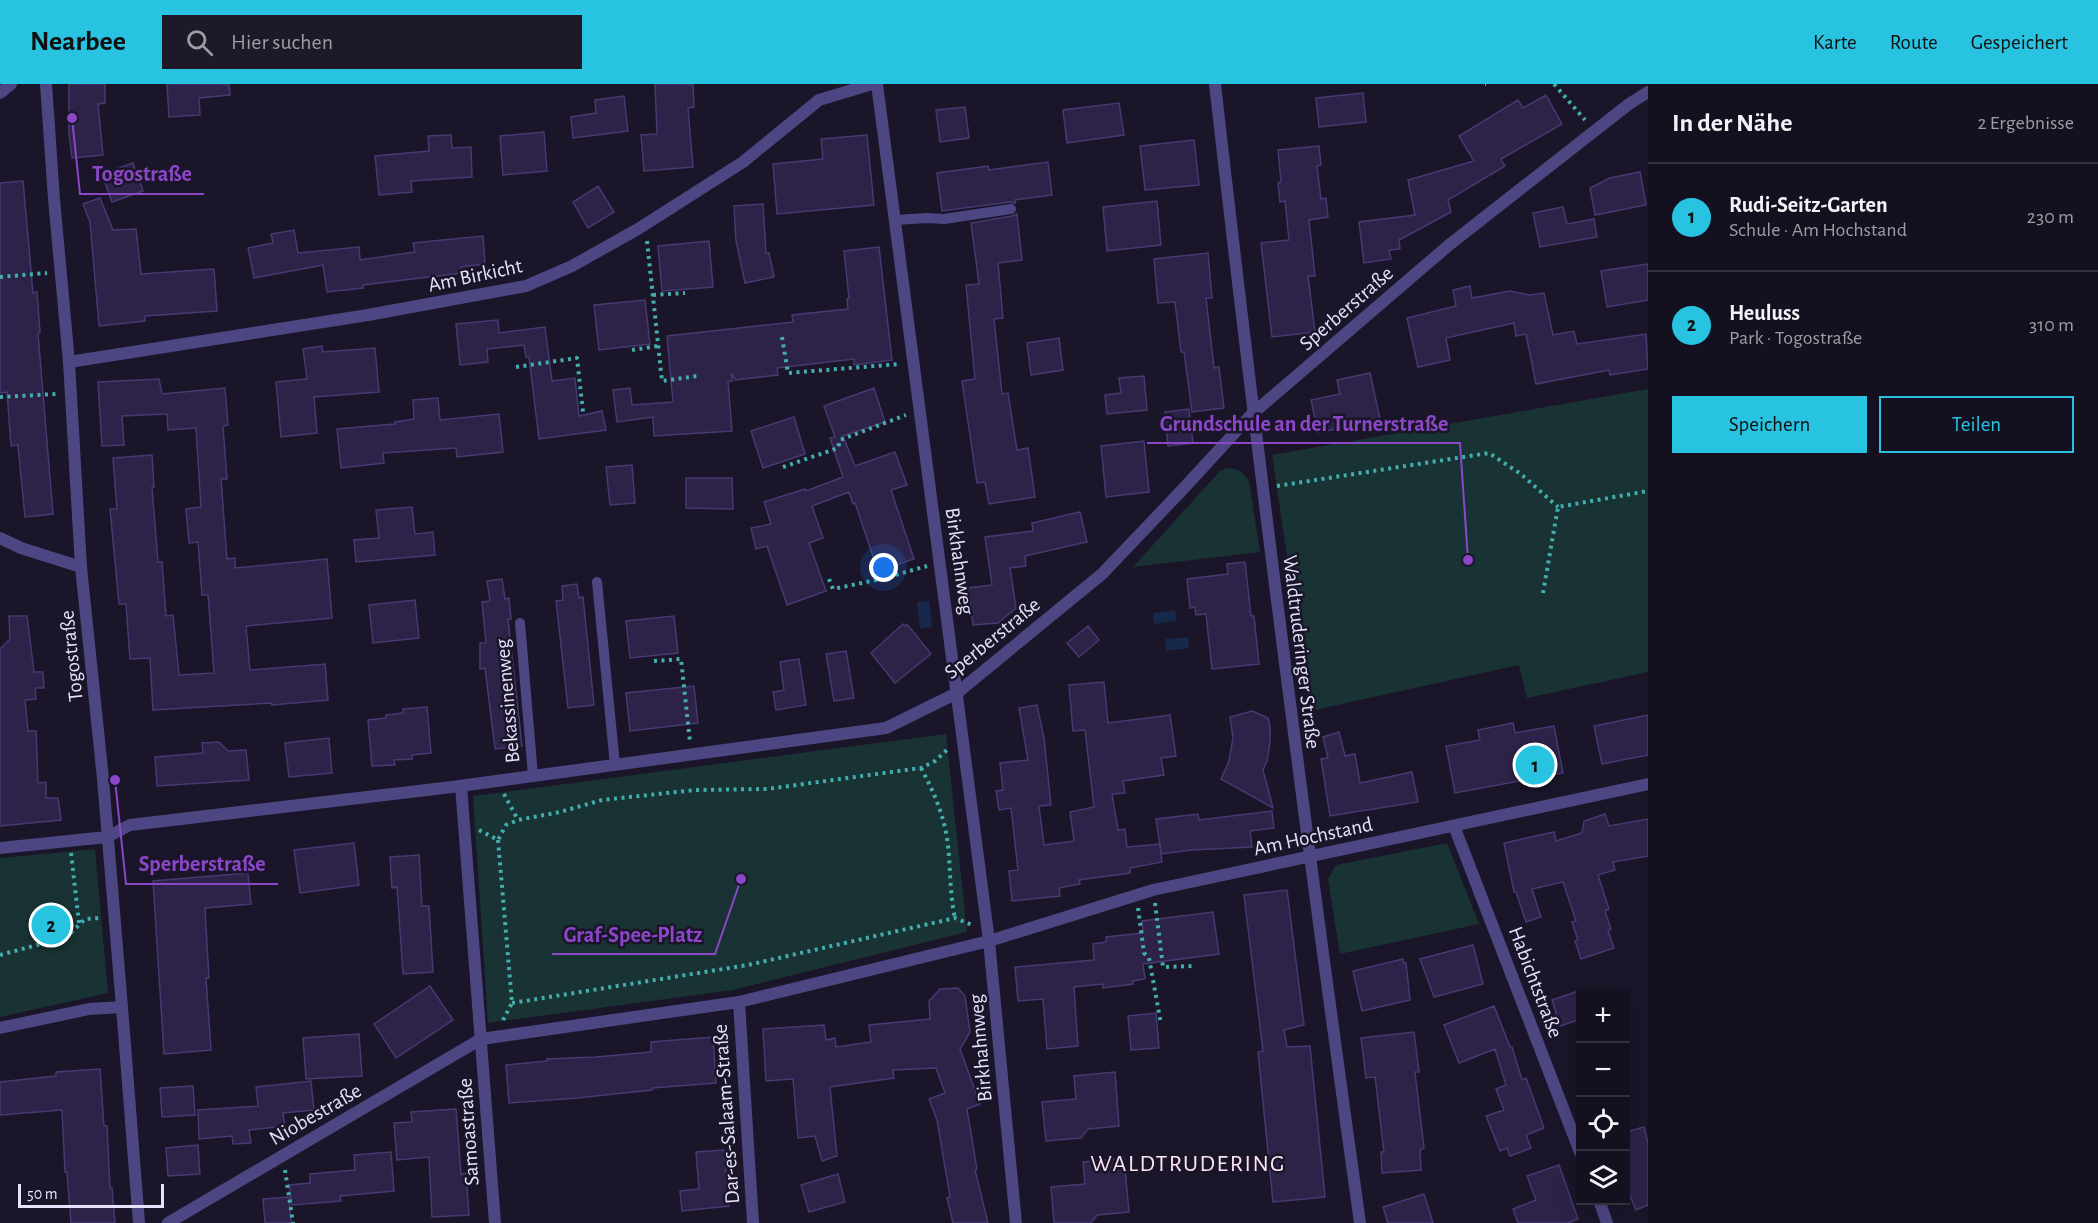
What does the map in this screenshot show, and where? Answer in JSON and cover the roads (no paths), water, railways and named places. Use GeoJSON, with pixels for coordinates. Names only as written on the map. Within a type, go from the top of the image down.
{"type":"FeatureCollection","features":[{"type":"Feature","properties":{"kind":"street"},"geometry":{"type":"LineString","coordinates":[[0,93],[11,84]]}},
{"type":"Feature","properties":{"kind":"street","name":"Togostraße"},"geometry":{"type":"LineString","coordinates":[[46,84],[69,362],[81,567],[107,837],[139,1223]]}},
{"type":"Feature","properties":{"kind":"street","name":"Am Birkicht"},"geometry":{"type":"LineString","coordinates":[[69,362],[368,315],[526,286],[572,266],[645,224],[743,162],[819,100],[872,84]]}},
{"type":"Feature","properties":{"kind":"street","name":"Birkhahnweg"},"geometry":{"type":"LineString","coordinates":[[877,84],[989,940],[1016,1223]]}},
{"type":"Feature","properties":{"kind":"street","name":"Waldtruderinger Straße"},"geometry":{"type":"LineString","coordinates":[[1215,84],[1252,414],[1308,856],[1360,1223]]}},
{"type":"Feature","properties":{"kind":"street","name":"Sperberstraße"},"geometry":{"type":"LineString","coordinates":[[0,848],[107,837],[130,825],[461,786],[886,728],[957,693],[1102,574],[1252,414],[1449,245],[1594,131],[1648,92]]}},
{"type":"Feature","properties":{"kind":"street"},"geometry":{"type":"LineString","coordinates":[[0,538],[21,548],[81,567]]}},
{"type":"Feature","properties":{"kind":"street","name":"Am Hochstand"},"geometry":{"type":"LineString","coordinates":[[484,1039],[739,1002],[989,940],[1153,890],[1648,784]]}},
{"type":"Feature","properties":{"kind":"street","name":"Samoastraße"},"geometry":{"type":"LineString","coordinates":[[461,786],[484,1039],[495,1223]]}},
{"type":"Feature","properties":{"kind":"street","name":"Habichtstraße"},"geometry":{"type":"LineString","coordinates":[[1454,826],[1581,1151]]}},
{"type":"Feature","properties":{"kind":"street","name":"Dar-es-Salaam-Straße"},"geometry":{"type":"LineString","coordinates":[[739,1002],[753,1223]]}},
{"type":"Feature","properties":{"kind":"street"},"geometry":{"type":"LineString","coordinates":[[0,1028],[89,1009],[122,1007]]}},
{"type":"Feature","properties":{"kind":"street","name":"Niobestraße"},"geometry":{"type":"LineString","coordinates":[[168,1223],[484,1039]]}},
{"type":"Feature","properties":{"kind":"street"},"geometry":{"type":"LineString","coordinates":[[1601,1205],[1607,1223]]}},
{"type":"Feature","properties":{"kind":"lane"},"geometry":{"type":"LineString","coordinates":[[895,220],[944,219],[1011,209]]}},
{"type":"Feature","properties":{"kind":"lane"},"geometry":{"type":"LineString","coordinates":[[597,582],[615,765]]}},
{"type":"Feature","properties":{"kind":"lane","name":"Bekassinenweg"},"geometry":{"type":"LineString","coordinates":[[520,623],[533,776]]}},
{"type":"Feature","properties":{"kind":"water"},"geometry":{"type":"Polygon","coordinates":[[[929,601],[932,627],[920,629],[917,602],[929,601]]]}},
{"type":"Feature","properties":{"kind":"water"},"geometry":{"type":"Polygon","coordinates":[[[1175,610],[1177,621],[1154,624],[1153,613],[1175,610]]]}},
{"type":"Feature","properties":{"kind":"water"},"geometry":{"type":"Polygon","coordinates":[[[1188,637],[1189,648],[1166,651],[1165,639],[1188,637]]]}},
{"type":"Feature","properties":{"kind":"place","name":"Togostraße"},"geometry":{"type":"Point","coordinates":[72,118]}},
{"type":"Feature","properties":{"kind":"place","name":"Grundschule an der Turnerstraße"},"geometry":{"type":"Point","coordinates":[1468,560]}},
{"type":"Feature","properties":{"kind":"place","name":"Rudi-Seitz-Garten"},"geometry":{"type":"Point","coordinates":[1535,765]}},
{"type":"Feature","properties":{"kind":"place","name":"Sperberstraße"},"geometry":{"type":"Point","coordinates":[115,780]}},
{"type":"Feature","properties":{"kind":"place","name":"Graf-Spee-Platz"},"geometry":{"type":"Point","coordinates":[741,879]}},
{"type":"Feature","properties":{"kind":"place","name":"Heuluss"},"geometry":{"type":"Point","coordinates":[51,925]}},
{"type":"Feature","properties":{"kind":"district","name":"WALDTRUDERING"},"geometry":{"type":"Point","coordinates":[1188,1163]}}]}
